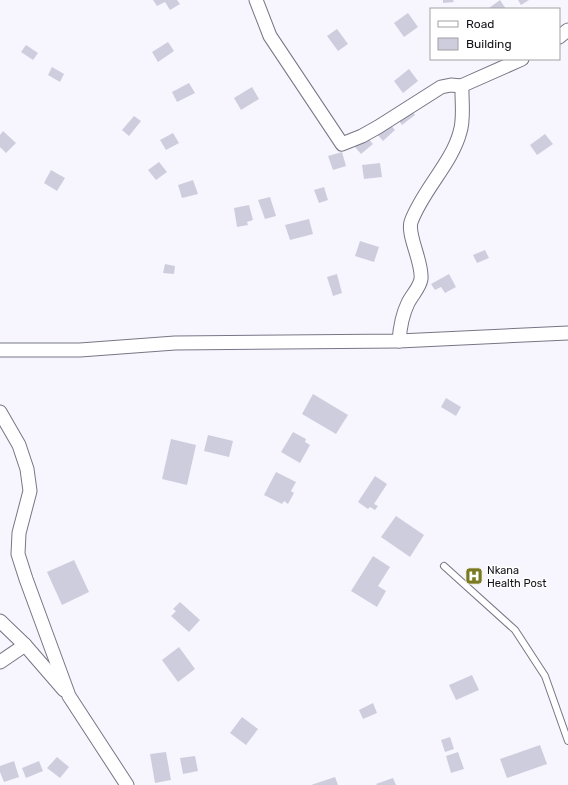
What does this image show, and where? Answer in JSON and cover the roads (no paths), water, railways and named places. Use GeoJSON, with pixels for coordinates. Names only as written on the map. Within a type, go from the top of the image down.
{"type":"FeatureCollection","features":[{"type":"Feature","properties":{"kind":"street"},"geometry":{"type":"LineString","coordinates":[[256,0],[270,36],[342,144],[362,136],[378,127],[437,89],[451,85],[462,86],[520,60]]}},
{"type":"Feature","properties":{"kind":"street"},"geometry":{"type":"LineString","coordinates":[[560,36],[568,30]]}},
{"type":"Feature","properties":{"kind":"street"},"geometry":{"type":"LineString","coordinates":[[399,341],[400,325],[403,314],[419,284],[421,277],[410,225],[458,137],[461,124],[462,86]]}},
{"type":"Feature","properties":{"kind":"street"},"geometry":{"type":"LineString","coordinates":[[0,350],[80,350],[176,343],[399,341],[568,333]]}},
{"type":"Feature","properties":{"kind":"street"},"geometry":{"type":"LineString","coordinates":[[0,412],[19,445],[27,469],[30,491],[20,533],[18,554],[69,696]]}},
{"type":"Feature","properties":{"kind":"street"},"geometry":{"type":"LineString","coordinates":[[0,621],[25,645],[69,696],[127,785]]}},
{"type":"Feature","properties":{"kind":"street"},"geometry":{"type":"LineString","coordinates":[[0,662],[25,645]]}},
{"type":"Feature","properties":{"kind":"lane"},"geometry":{"type":"LineString","coordinates":[[444,566],[515,630],[545,676],[568,741]]}},
{"type":"Feature","properties":{"kind":"place","name":"Nkana Health Post"},"geometry":{"type":"Point","coordinates":[474,576]}}]}
